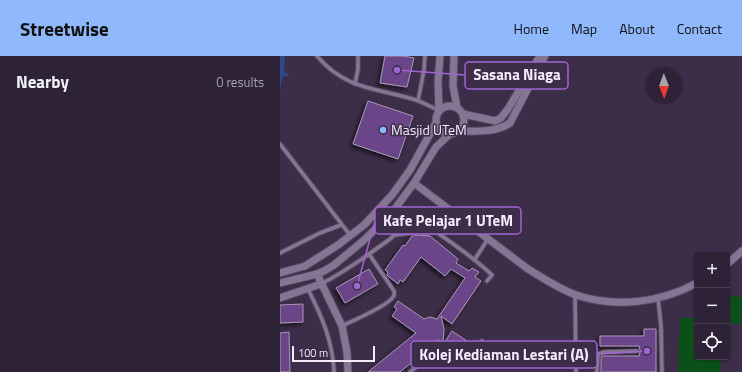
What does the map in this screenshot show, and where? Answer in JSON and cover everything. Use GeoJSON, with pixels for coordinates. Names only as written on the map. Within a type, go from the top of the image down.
{"type":"FeatureCollection","features":[{"type":"Feature","properties":{"kind":"street"},"geometry":{"type":"LineString","coordinates":[[280,273],[305,266],[338,246],[364,225],[392,196],[410,170],[436,123],[439,110],[438,82],[440,56]]}},
{"type":"Feature","properties":{"kind":"street"},"geometry":{"type":"LineString","coordinates":[[454,56],[454,86],[457,108]]}},
{"type":"Feature","properties":{"kind":"street"},"geometry":{"type":"LineString","coordinates":[[439,110],[448,106],[457,108],[463,114],[495,121],[501,118],[540,56]]}},
{"type":"Feature","properties":{"kind":"street"},"geometry":{"type":"LineString","coordinates":[[280,283],[317,274],[334,265],[375,230],[391,214],[414,183],[436,147],[450,134],[459,131],[502,128],[510,123],[545,56]]}},
{"type":"Feature","properties":{"kind":"street"},"geometry":{"type":"LineString","coordinates":[[459,131],[464,123],[463,114]]}},
{"type":"Feature","properties":{"kind":"street"},"geometry":{"type":"LineString","coordinates":[[436,123],[441,131],[450,134]]}},
{"type":"Feature","properties":{"kind":"street"},"geometry":{"type":"LineString","coordinates":[[414,183],[534,273],[575,295],[593,300],[630,302],[658,298],[694,284]]}},
{"type":"Feature","properties":{"kind":"street"},"geometry":{"type":"LineString","coordinates":[[730,261],[742,251]]}},
{"type":"Feature","properties":{"kind":"street"},"geometry":{"type":"LineString","coordinates":[[317,274],[342,326],[347,352],[348,372]]}},
{"type":"Feature","properties":{"kind":"street"},"geometry":{"type":"LineString","coordinates":[[280,298],[322,284]]}},
{"type":"Feature","properties":{"kind":"lane"},"geometry":{"type":"LineString","coordinates":[[317,56],[324,65],[336,74],[355,84],[418,101],[439,110]]}},
{"type":"Feature","properties":{"kind":"lane"},"geometry":{"type":"LineString","coordinates":[[355,84],[358,69],[358,56]]}},
{"type":"Feature","properties":{"kind":"lane"},"geometry":{"type":"LineString","coordinates":[[418,101],[425,56]]}},
{"type":"Feature","properties":{"kind":"lane"},"geometry":{"type":"LineString","coordinates":[[280,144],[350,235]]}},
{"type":"Feature","properties":{"kind":"lane"},"geometry":{"type":"LineString","coordinates":[[322,284],[369,254],[394,235],[406,221],[413,218],[426,222],[437,232],[475,259],[492,275],[487,280]]}},
{"type":"Feature","properties":{"kind":"lane"},"geometry":{"type":"LineString","coordinates":[[280,253],[320,233],[341,225]]}},
{"type":"Feature","properties":{"kind":"lane"},"geometry":{"type":"LineString","coordinates":[[394,235],[406,235],[418,232],[437,232]]}},
{"type":"Feature","properties":{"kind":"lane"},"geometry":{"type":"LineString","coordinates":[[475,259],[488,239]]}},
{"type":"Feature","properties":{"kind":"lane"},"geometry":{"type":"LineString","coordinates":[[342,326],[373,312],[393,298],[394,291],[369,254]]}},
{"type":"Feature","properties":{"kind":"lane"},"geometry":{"type":"LineString","coordinates":[[308,288],[322,317],[331,344],[334,372]]}},
{"type":"Feature","properties":{"kind":"lane"},"geometry":{"type":"LineString","coordinates":[[575,295],[576,372]]}},
{"type":"Feature","properties":{"kind":"lane"},"geometry":{"type":"LineString","coordinates":[[658,298],[661,326],[662,372]]}},
{"type":"Feature","properties":{"kind":"lane"},"geometry":{"type":"LineString","coordinates":[[410,372],[437,351],[444,351],[465,364],[482,341]]}},
{"type":"Feature","properties":{"kind":"lane"},"geometry":{"type":"LineString","coordinates":[[597,372],[598,354],[604,352],[637,352]]}},
{"type":"Feature","properties":{"kind":"green space"},"geometry":{"type":"Polygon","coordinates":[[[730,296],[742,297],[741,324],[730,323],[730,296]]]}},
{"type":"Feature","properties":{"kind":"green space"},"geometry":{"type":"Polygon","coordinates":[[[680,318],[694,318],[694,360],[721,360],[720,372],[678,372],[680,318]]]}},
{"type":"Feature","properties":{"kind":"green space"},"geometry":{"type":"Polygon","coordinates":[[[730,327],[731,327],[730,352],[730,327]]]}},
{"type":"Feature","properties":{"kind":"water"},"geometry":{"type":"Polygon","coordinates":[[[280,56],[285,56],[284,72],[289,76],[284,76],[282,79],[280,91],[280,56]]]}},
{"type":"Feature","properties":{"kind":"building"},"geometry":{"type":"Polygon","coordinates":[[[385,56],[403,56],[414,58],[407,87],[380,83],[385,56]]]}},
{"type":"Feature","properties":{"kind":"building","name":"Masjid UTeM"},"geometry":{"type":"Polygon","coordinates":[[[368,101],[413,116],[398,159],[353,144],[368,101]]]}},
{"type":"Feature","properties":{"kind":"building"},"geometry":{"type":"Polygon","coordinates":[[[412,236],[430,236],[458,259],[456,263],[469,271],[472,268],[479,272],[475,277],[481,281],[452,324],[441,316],[444,329],[443,343],[439,340],[424,344],[428,349],[400,372],[368,372],[416,333],[392,316],[397,309],[394,307],[398,301],[424,319],[430,317],[437,319],[465,278],[451,269],[445,276],[421,257],[403,282],[400,280],[398,284],[389,277],[387,275],[388,272],[385,270],[403,245],[405,246],[412,236]]]}},
{"type":"Feature","properties":{"kind":"building"},"geometry":{"type":"Polygon","coordinates":[[[369,269],[378,284],[345,303],[336,288],[369,269]]]}},
{"type":"Feature","properties":{"kind":"building"},"geometry":{"type":"Polygon","coordinates":[[[303,304],[303,322],[280,323],[280,305],[303,304]]]}},
{"type":"Feature","properties":{"kind":"building"},"geometry":{"type":"Polygon","coordinates":[[[644,329],[656,329],[656,372],[601,372],[601,356],[639,356],[640,351],[639,346],[600,346],[600,336],[644,336],[644,329]]]}},
{"type":"Feature","properties":{"kind":"building"},"geometry":{"type":"Polygon","coordinates":[[[452,331],[473,345],[464,358],[444,343],[452,331]]]}},
{"type":"Feature","properties":{"kind":"building"},"geometry":{"type":"Polygon","coordinates":[[[289,332],[290,372],[280,372],[280,333],[289,332]]]}},
{"type":"Feature","properties":{"kind":"place","name":"Sasana Niaga"},"geometry":{"type":"Point","coordinates":[397,70]}},
{"type":"Feature","properties":{"kind":"place","name":"Masjid UTeM"},"geometry":{"type":"Point","coordinates":[383,130]}},
{"type":"Feature","properties":{"kind":"place","name":"Kafe Pelajar 1 UTeM"},"geometry":{"type":"Point","coordinates":[357,286]}},
{"type":"Feature","properties":{"kind":"place","name":"Kolej Kediaman Lestari (A)"},"geometry":{"type":"Point","coordinates":[647,351]}}]}
